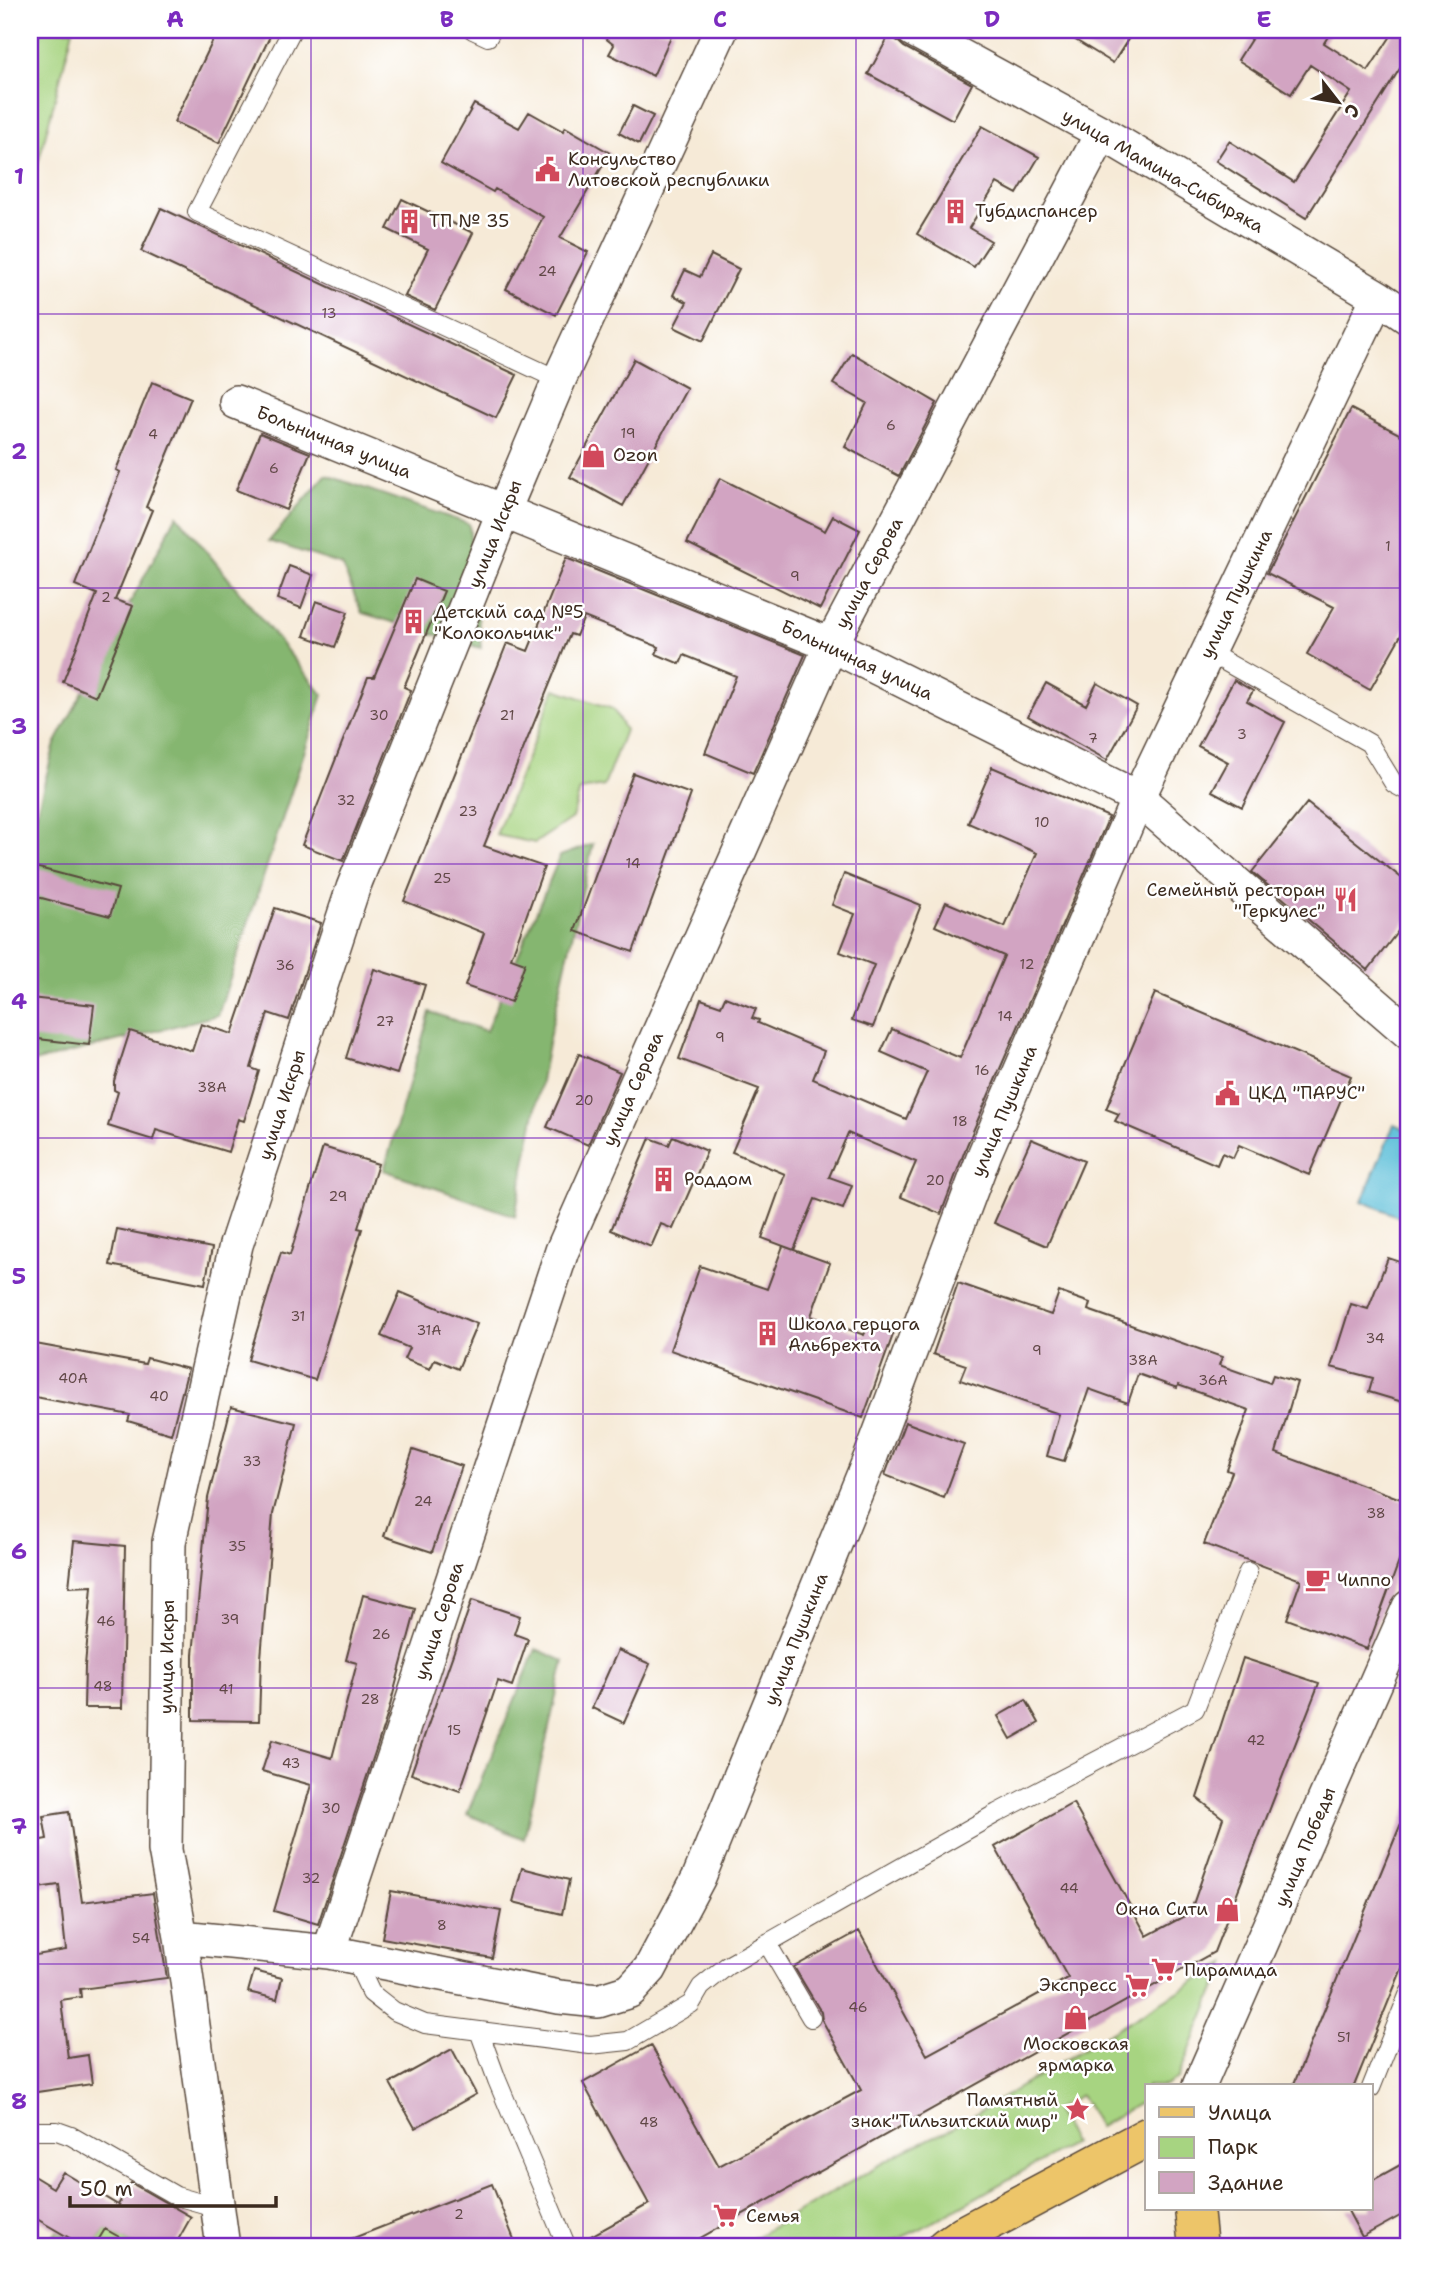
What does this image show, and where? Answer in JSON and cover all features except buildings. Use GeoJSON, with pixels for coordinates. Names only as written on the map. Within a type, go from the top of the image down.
{"type":"FeatureCollection","features":[{"type":"Feature","properties":{"kind":"main road"},"geometry":{"type":"LineString","coordinates":[[946,2247],[965,2234],[1145,2138]]}},
{"type":"Feature","properties":{"kind":"main road"},"geometry":{"type":"LineString","coordinates":[[1194,2210],[1198,2247]]}},
{"type":"Feature","properties":{"kind":"street","name":"улица Искры"},"geometry":{"type":"LineString","coordinates":[[223,2247],[181,1937],[164,1850],[169,1542],[172,1528],[236,1245],[353,888],[504,510],[559,380],[721,30]]}},
{"type":"Feature","properties":{"kind":"street","name":"улица Мамина-Сибиряка"},"geometry":{"type":"LineString","coordinates":[[913,30],[1102,133],[1409,318]]}},
{"type":"Feature","properties":{"kind":"street","name":"улица Серова"},"geometry":{"type":"LineString","coordinates":[[342,1954],[562,1251],[831,645],[1102,133]]}},
{"type":"Feature","properties":{"kind":"street","name":"улица Пушкина"},"geometry":{"type":"LineString","coordinates":[[342,1954],[559,1997],[598,2001],[630,1991],[650,1969],[699,1877],[871,1456],[985,1153],[1138,798],[1378,297]]}},
{"type":"Feature","properties":{"kind":"street","name":"Больничная улица"},"geometry":{"type":"LineString","coordinates":[[236,402],[831,645],[1138,798],[1409,1033]]}},
{"type":"Feature","properties":{"kind":"street","name":"улица Победы"},"geometry":{"type":"LineString","coordinates":[[1200,2084],[1409,1607]]}},
{"type":"Feature","properties":{"kind":"street"},"geometry":{"type":"LineString","coordinates":[[181,1937],[342,1954]]}},
{"type":"Feature","properties":{"kind":"lane"},"geometry":{"type":"LineString","coordinates":[[292,30],[197,212],[559,380]]}},
{"type":"Feature","properties":{"kind":"lane"},"geometry":{"type":"LineString","coordinates":[[473,30],[488,37],[492,30]]}},
{"type":"Feature","properties":{"kind":"lane"},"geometry":{"type":"LineString","coordinates":[[1208,652],[1369,743],[1394,784],[1409,792]]}},
{"type":"Feature","properties":{"kind":"lane"},"geometry":{"type":"LineString","coordinates":[[342,1954],[371,1993],[394,2011],[425,2025],[590,2045],[628,2040],[691,2004],[701,1987],[727,1966],[997,1813],[1195,1709],[1248,1572]]}},
{"type":"Feature","properties":{"kind":"lane"},"geometry":{"type":"LineString","coordinates":[[767,1943],[811,2018]]}},
{"type":"Feature","properties":{"kind":"lane"},"geometry":{"type":"LineString","coordinates":[[1372,2086],[1409,1993]]}},
{"type":"Feature","properties":{"kind":"lane"},"geometry":{"type":"LineString","coordinates":[[479,2031],[567,2247]]}},
{"type":"Feature","properties":{"kind":"lane"},"geometry":{"type":"LineString","coordinates":[[30,2131],[57,2132],[71,2136],[176,2196],[218,2208]]}},
{"type":"Feature","properties":{"kind":"green space"},"geometry":{"type":"Polygon","coordinates":[[[41,30],[73,30],[30,194],[30,75],[41,30]]]}},
{"type":"Feature","properties":{"kind":"green space"},"geometry":{"type":"Polygon","coordinates":[[[326,475],[469,524],[481,648],[362,613],[342,565],[269,541],[326,475]]]}},
{"type":"Feature","properties":{"kind":"green space"},"geometry":{"type":"Polygon","coordinates":[[[177,515],[323,695],[218,1015],[30,1063],[30,836],[55,744],[177,515]]]}},
{"type":"Feature","properties":{"kind":"green space"},"geometry":{"type":"Polygon","coordinates":[[[555,689],[613,709],[625,730],[604,786],[580,790],[572,818],[535,843],[496,835],[555,689]]]}},
{"type":"Feature","properties":{"kind":"green space"},"geometry":{"type":"Polygon","coordinates":[[[593,844],[550,1034],[515,1216],[384,1170],[430,1012],[486,1031],[560,856],[593,844]]]}},
{"type":"Feature","properties":{"kind":"green space"},"geometry":{"type":"Polygon","coordinates":[[[536,1649],[564,1661],[524,1839],[467,1814],[536,1649]]]}},
{"type":"Feature","properties":{"kind":"green space"},"geometry":{"type":"Polygon","coordinates":[[[1226,1963],[1178,2078],[1168,2084],[1145,2084],[1145,2100],[1099,2127],[1081,2095],[1055,2110],[1073,2143],[920,2229],[880,2247],[738,2247],[904,2151],[952,2128],[1226,1963]]]}},
{"type":"Feature","properties":{"kind":"green space"},"geometry":{"type":"Polygon","coordinates":[[[105,2229],[137,2247],[94,2247],[105,2229]]]}},
{"type":"Feature","properties":{"kind":"green space"},"geometry":{"type":"Polygon","coordinates":[[[57,2231],[85,2247],[46,2247],[57,2231]]]}},
{"type":"Feature","properties":{"kind":"water"},"geometry":{"type":"Polygon","coordinates":[[[30,30],[41,30],[30,75],[30,30]]]}},
{"type":"Feature","properties":{"kind":"water"},"geometry":{"type":"Polygon","coordinates":[[[1394,1124],[1409,1131],[1409,1221],[1362,1201],[1394,1124]]]}},
{"type":"Feature","properties":{"kind":"place","name":"Консульство Литовской республики"},"geometry":{"type":"Point","coordinates":[548,169]}},
{"type":"Feature","properties":{"kind":"place","name":"Тубдиспансер"},"geometry":{"type":"Point","coordinates":[955,211]}},
{"type":"Feature","properties":{"kind":"place","name":"ТП № 35"},"geometry":{"type":"Point","coordinates":[409,221]}},
{"type":"Feature","properties":{"kind":"place","name":"Ozon"},"geometry":{"type":"Point","coordinates":[593,455]}},
{"type":"Feature","properties":{"kind":"place","name":"Детский сад №5 \"Колокольчик\""},"geometry":{"type":"Point","coordinates":[414,622]}},
{"type":"Feature","properties":{"kind":"place","name":"Семейный ресторан \"Геркулес\""},"geometry":{"type":"Point","coordinates":[1345,900]}},
{"type":"Feature","properties":{"kind":"place","name":"ЦКД \"ПАРУС\""},"geometry":{"type":"Point","coordinates":[1228,1093]}},
{"type":"Feature","properties":{"kind":"place","name":"Роддом"},"geometry":{"type":"Point","coordinates":[664,1179]}},
{"type":"Feature","properties":{"kind":"place","name":"Школа герцога Альбрехта"},"geometry":{"type":"Point","coordinates":[768,1334]}},
{"type":"Feature","properties":{"kind":"place","name":"Чиппо"},"geometry":{"type":"Point","coordinates":[1317,1580]}},
{"type":"Feature","properties":{"kind":"place","name":"Окна Сити"},"geometry":{"type":"Point","coordinates":[1228,1909]}},
{"type":"Feature","properties":{"kind":"place","name":"Пирамида"},"geometry":{"type":"Point","coordinates":[1164,1970]}},
{"type":"Feature","properties":{"kind":"place","name":"Экспресс"},"geometry":{"type":"Point","coordinates":[1137,1985]}},
{"type":"Feature","properties":{"kind":"place","name":"Московская ярмарка"},"geometry":{"type":"Point","coordinates":[1076,2017]}},
{"type":"Feature","properties":{"kind":"place","name":"Памятный знак\"Тильзитский мир\""},"geometry":{"type":"Point","coordinates":[1078,2110]}},
{"type":"Feature","properties":{"kind":"place","name":"Семья"},"geometry":{"type":"Point","coordinates":[726,2216]}}]}
